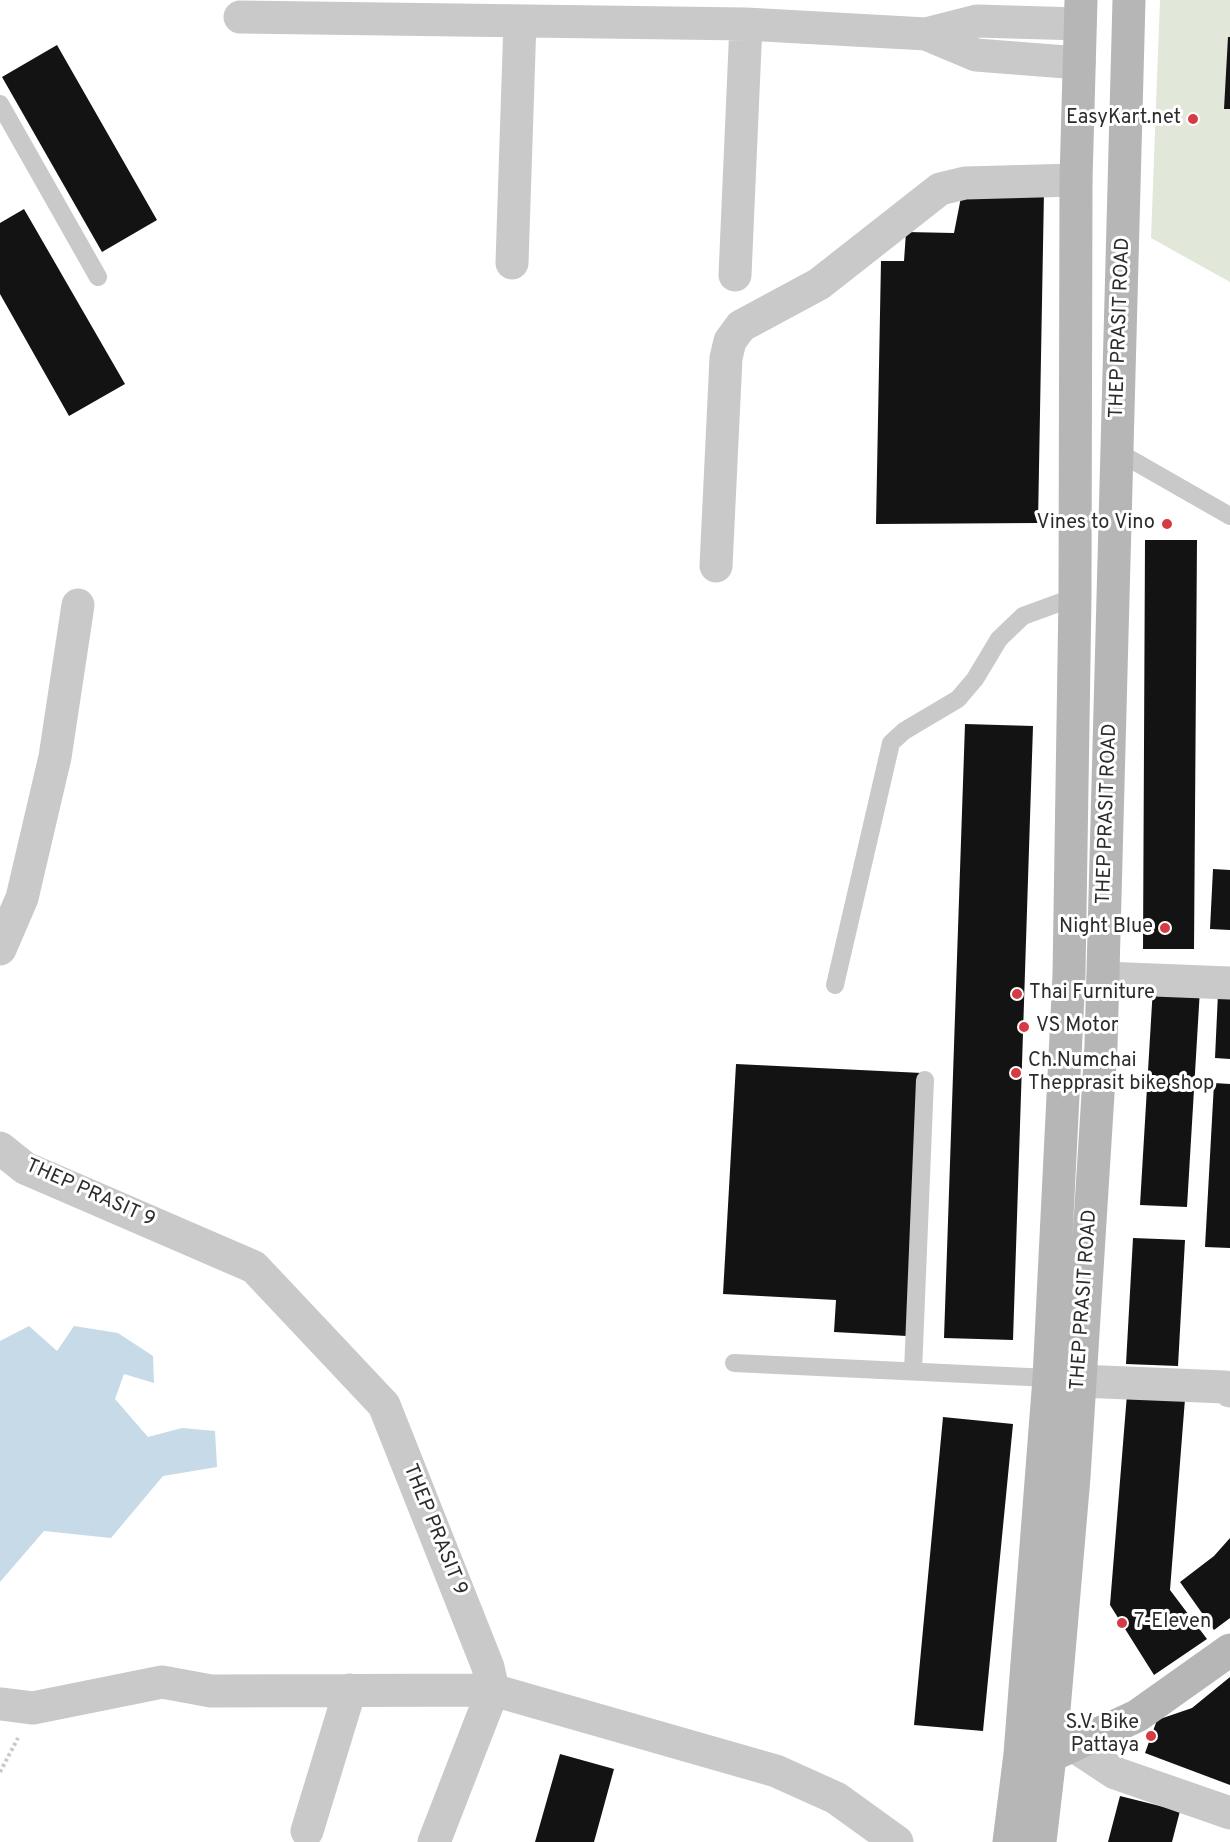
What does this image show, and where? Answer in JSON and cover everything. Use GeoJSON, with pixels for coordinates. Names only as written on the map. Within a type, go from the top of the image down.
{"type":"FeatureCollection","features":[{"type":"Feature","properties":{"kind":"main road","name":"THEP PRASIT ROAD"},"geometry":{"type":"LineString","coordinates":[[1064,1380],[1101,1047],[1129,0]]}},
{"type":"Feature","properties":{"kind":"main road","name":"THEP PRASIT ROAD"},"geometry":{"type":"LineString","coordinates":[[1040,1842],[1073,1489],[1064,1380],[1075,597],[1076,180],[1081,12]]}},
{"type":"Feature","properties":{"kind":"main road"},"geometry":{"type":"LineString","coordinates":[[1048,1752],[1137,1716],[1230,1650]]}},
{"type":"Feature","properties":{"kind":"main road","name":"THEP PRASIT ROAD"},"geometry":{"type":"LineString","coordinates":[[1009,1842],[1048,1752]]}},
{"type":"Feature","properties":{"kind":"street"},"geometry":{"type":"LineString","coordinates":[[240,17],[746,24],[926,34],[977,21],[1081,12]]}},
{"type":"Feature","properties":{"kind":"street"},"geometry":{"type":"LineString","coordinates":[[512,263],[520,21]]}},
{"type":"Feature","properties":{"kind":"street"},"geometry":{"type":"LineString","coordinates":[[735,275],[746,24]]}},
{"type":"Feature","properties":{"kind":"street"},"geometry":{"type":"LineString","coordinates":[[926,34],[976,55],[1079,63]]}},
{"type":"Feature","properties":{"kind":"street"},"geometry":{"type":"LineString","coordinates":[[716,566],[726,358],[730,341],[741,326],[819,284],[940,189],[965,183],[1076,180]]}},
{"type":"Feature","properties":{"kind":"street"},"geometry":{"type":"LineString","coordinates":[[0,949],[22,898],[53,768],[78,605]]}},
{"type":"Feature","properties":{"kind":"street"},"geometry":{"type":"LineString","coordinates":[[1103,978],[1230,983]]}},
{"type":"Feature","properties":{"kind":"street","name":"THEP PRASIT 9"},"geometry":{"type":"LineString","coordinates":[[0,1148],[25,1168],[254,1267],[384,1405],[488,1667],[493,1690]]}},
{"type":"Feature","properties":{"kind":"street"},"geometry":{"type":"LineString","coordinates":[[1064,1380],[1225,1387],[1230,1391]]}},
{"type":"Feature","properties":{"kind":"street"},"geometry":{"type":"LineString","coordinates":[[0,1704],[33,1708],[162,1682],[211,1691],[493,1690],[776,1771],[836,1798],[897,1842]]}},
{"type":"Feature","properties":{"kind":"street"},"geometry":{"type":"LineString","coordinates":[[307,1831],[350,1690]]}},
{"type":"Feature","properties":{"kind":"street"},"geometry":{"type":"LineString","coordinates":[[434,1842],[493,1690]]}},
{"type":"Feature","properties":{"kind":"street"},"geometry":{"type":"LineString","coordinates":[[1048,1752],[1230,1813]]}},
{"type":"Feature","properties":{"kind":"lane"},"geometry":{"type":"LineString","coordinates":[[0,104],[98,277]]}},
{"type":"Feature","properties":{"kind":"lane"},"geometry":{"type":"LineString","coordinates":[[1118,452],[1230,516]]}},
{"type":"Feature","properties":{"kind":"lane"},"geometry":{"type":"LineString","coordinates":[[835,985],[891,743],[904,730],[958,699],[975,679],[999,639],[1023,616],[1075,597]]}},
{"type":"Feature","properties":{"kind":"lane"},"geometry":{"type":"LineString","coordinates":[[913,1371],[925,1080]]}},
{"type":"Feature","properties":{"kind":"lane"},"geometry":{"type":"LineString","coordinates":[[734,1363],[1064,1380]]}},
{"type":"Feature","properties":{"kind":"shaded area","name":"EasyKart.net"},"geometry":{"type":"Polygon","coordinates":[[[1160,0],[1230,0],[1230,282],[1151,238],[1160,0]]]}},
{"type":"Feature","properties":{"kind":"water"},"geometry":{"type":"Polygon","coordinates":[[[29,1326],[57,1351],[74,1326],[118,1333],[153,1356],[154,1383],[124,1374],[115,1399],[148,1437],[182,1428],[215,1431],[217,1467],[163,1476],[111,1538],[44,1531],[0,1582],[0,1341],[29,1326]]]}},
{"type":"Feature","properties":{"kind":"building"},"geometry":{"type":"Polygon","coordinates":[[[1228,37],[1230,37],[1230,109],[1224,109],[1228,37]]]}},
{"type":"Feature","properties":{"kind":"building"},"geometry":{"type":"Polygon","coordinates":[[[57,45],[157,220],[102,252],[2,77],[57,45]]]}},
{"type":"Feature","properties":{"kind":"building"},"geometry":{"type":"Polygon","coordinates":[[[1044,191],[1038,523],[876,524],[881,261],[904,261],[906,232],[954,233],[962,192],[1044,191]]]}},
{"type":"Feature","properties":{"kind":"building"},"geometry":{"type":"Polygon","coordinates":[[[24,209],[125,384],[69,416],[0,294],[0,223],[24,209]]]}},
{"type":"Feature","properties":{"kind":"building"},"geometry":{"type":"Polygon","coordinates":[[[1145,540],[1197,540],[1194,949],[1143,949],[1145,540]]]}},
{"type":"Feature","properties":{"kind":"building"},"geometry":{"type":"Polygon","coordinates":[[[965,724],[1033,726],[1013,1340],[944,1338],[965,724]]]}},
{"type":"Feature","properties":{"kind":"building"},"geometry":{"type":"Polygon","coordinates":[[[1213,869],[1230,870],[1230,930],[1210,929],[1213,869]]]}},
{"type":"Feature","properties":{"kind":"building"},"geometry":{"type":"Polygon","coordinates":[[[1153,987],[1200,989],[1187,1207],[1140,1205],[1153,987]]]}},
{"type":"Feature","properties":{"kind":"building"},"geometry":{"type":"Polygon","coordinates":[[[1218,993],[1230,994],[1230,1059],[1215,1058],[1218,993]]]}},
{"type":"Feature","properties":{"kind":"building"},"geometry":{"type":"Polygon","coordinates":[[[736,1064],[922,1073],[907,1336],[834,1332],[836,1300],[723,1294],[736,1064]]]}},
{"type":"Feature","properties":{"kind":"building"},"geometry":{"type":"Polygon","coordinates":[[[1214,1083],[1230,1084],[1230,1248],[1205,1247],[1214,1083]]]}},
{"type":"Feature","properties":{"kind":"building"},"geometry":{"type":"Polygon","coordinates":[[[1133,1238],[1185,1240],[1178,1366],[1126,1364],[1133,1238]]]}},
{"type":"Feature","properties":{"kind":"building"},"geometry":{"type":"Polygon","coordinates":[[[1127,1394],[1185,1399],[1170,1590],[1207,1639],[1154,1675],[1110,1605],[1127,1394]]]}},
{"type":"Feature","properties":{"kind":"building"},"geometry":{"type":"Polygon","coordinates":[[[943,1417],[1013,1424],[983,1731],[914,1725],[943,1417]]]}},
{"type":"Feature","properties":{"kind":"building"},"geometry":{"type":"Polygon","coordinates":[[[1230,1538],[1230,1618],[1214,1630],[1180,1582],[1214,1556],[1230,1538]]]}},
{"type":"Feature","properties":{"kind":"building"},"geometry":{"type":"Polygon","coordinates":[[[1230,1677],[1230,1785],[1145,1753],[1157,1720],[1192,1708],[1230,1677]]]}},
{"type":"Feature","properties":{"kind":"building"},"geometry":{"type":"Polygon","coordinates":[[[560,1754],[614,1769],[594,1842],[535,1842],[560,1754]]]}},
{"type":"Feature","properties":{"kind":"building"},"geometry":{"type":"Polygon","coordinates":[[[1120,1796],[1180,1811],[1172,1842],[1108,1842],[1120,1796]]]}},
{"type":"Feature","properties":{"kind":"place","name":"EasyKart.net"},"geometry":{"type":"Point","coordinates":[1193,119]}},
{"type":"Feature","properties":{"kind":"place","name":"Vines to Vino"},"geometry":{"type":"Point","coordinates":[1167,524]}},
{"type":"Feature","properties":{"kind":"place","name":"Night Blue"},"geometry":{"type":"Point","coordinates":[1165,928]}},
{"type":"Feature","properties":{"kind":"place","name":"Thai Furniture"},"geometry":{"type":"Point","coordinates":[1017,994]}},
{"type":"Feature","properties":{"kind":"place","name":"VS Motor"},"geometry":{"type":"Point","coordinates":[1024,1027]}},
{"type":"Feature","properties":{"kind":"place","name":"Ch.Numchai Thepprasit bike shop"},"geometry":{"type":"Point","coordinates":[1016,1073]}},
{"type":"Feature","properties":{"kind":"place","name":"7-Eleven"},"geometry":{"type":"Point","coordinates":[1122,1623]}},
{"type":"Feature","properties":{"kind":"place","name":"S.V. Bike Pattaya"},"geometry":{"type":"Point","coordinates":[1151,1736]}}]}
